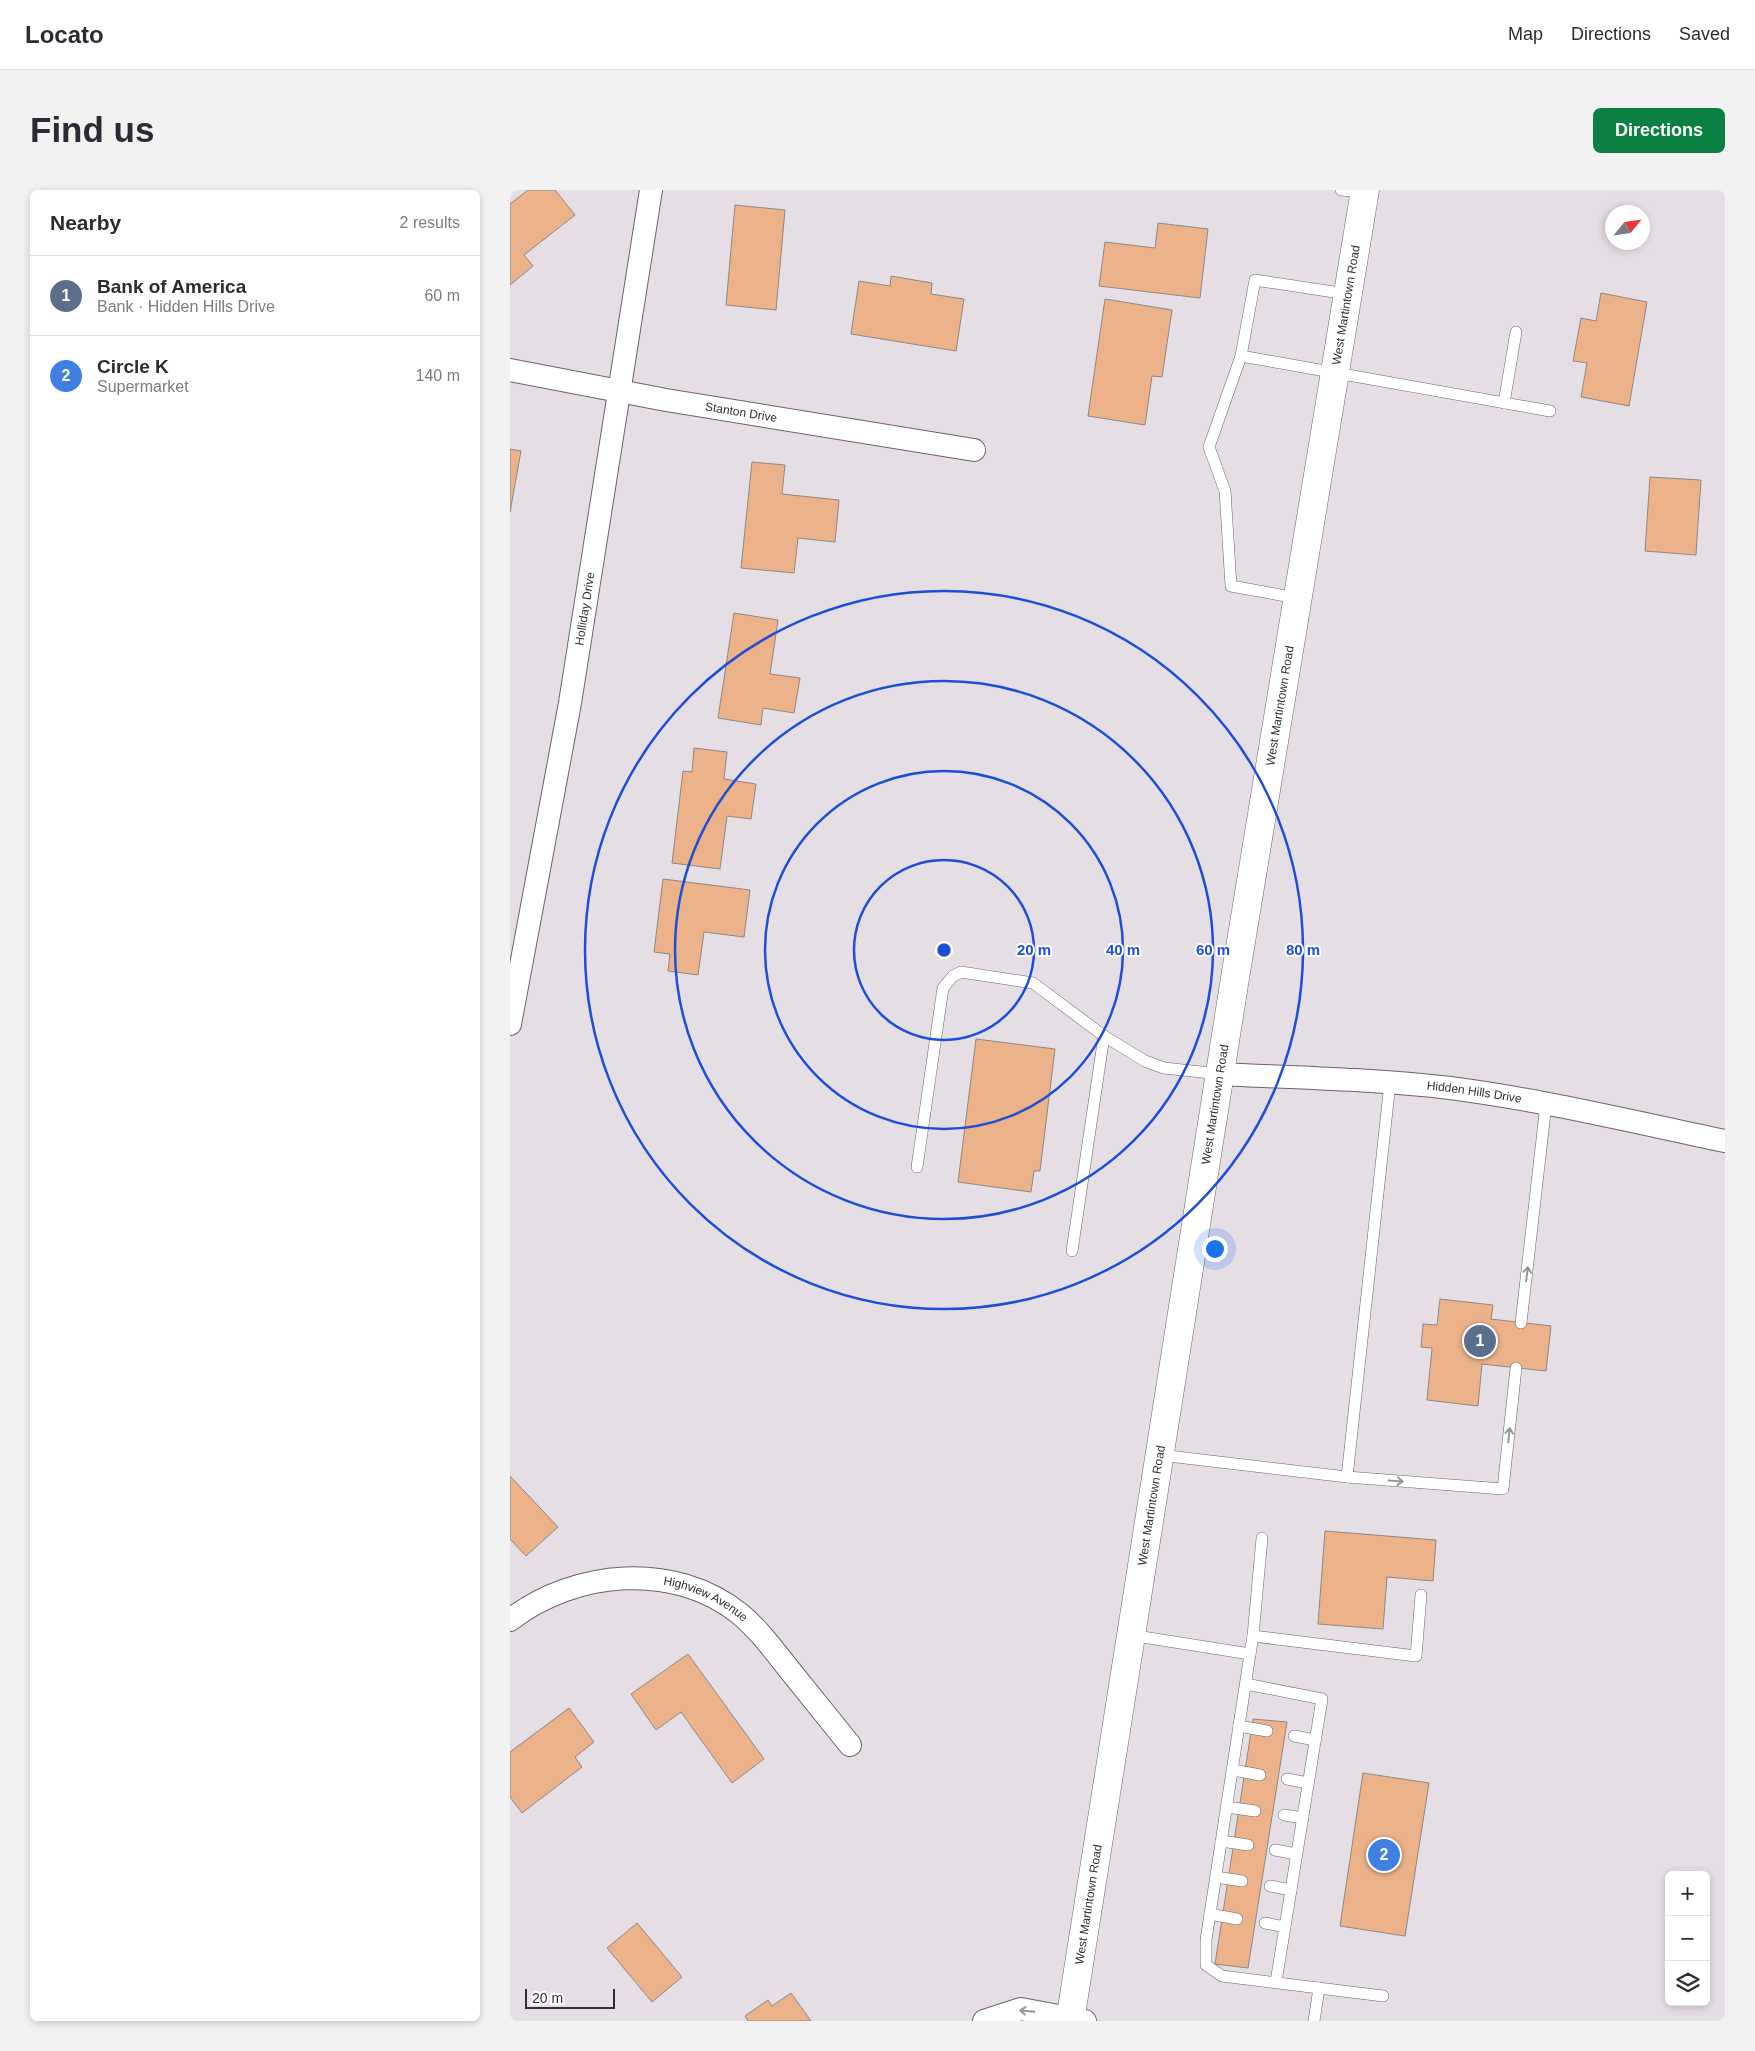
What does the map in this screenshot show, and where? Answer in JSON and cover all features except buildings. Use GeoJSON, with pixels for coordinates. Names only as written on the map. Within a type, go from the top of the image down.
{"type":"FeatureCollection","features":[{"type":"Feature","properties":{"kind":"main road","name":"West Martintown Road"},"geometry":{"type":"LineString","coordinates":[[1075,2020],[1130,1636],[1347,294],[1357,191]]}},
{"type":"Feature","properties":{"kind":"street","name":"Holliday Drive"},"geometry":{"type":"LineString","coordinates":[[510,1024],[570,703],[651,190]]}},
{"type":"Feature","properties":{"kind":"street","name":"Stanton Drive"},"geometry":{"type":"LineString","coordinates":[[510,370],[666,400],[974,450]]}},
{"type":"Feature","properties":{"kind":"street","name":"Hidden Hills Drive"},"geometry":{"type":"LineString","coordinates":[[1220,1074],[1449,1088],[1520,1098],[1725,1142]]}},
{"type":"Feature","properties":{"kind":"street","name":"Highview Avenue"},"geometry":{"type":"LineString","coordinates":[[510,1620],[547,1598],[591,1582],[616,1578],[643,1578],[669,1581],[693,1589],[716,1599],[738,1613],[758,1630],[850,1745]]}},
{"type":"Feature","properties":{"kind":"street"},"geometry":{"type":"LineString","coordinates":[[984,2021],[1022,2009],[1075,2020]]}},
{"type":"Feature","properties":{"kind":"lane"},"geometry":{"type":"LineString","coordinates":[[1297,598],[1231,586],[1225,491],[1209,447],[1241,356],[1255,280],[1347,294]]}},
{"type":"Feature","properties":{"kind":"lane"},"geometry":{"type":"LineString","coordinates":[[1504,403],[1516,332]]}},
{"type":"Feature","properties":{"kind":"lane"},"geometry":{"type":"LineString","coordinates":[[1241,356],[1550,412]]}},
{"type":"Feature","properties":{"kind":"lane"},"geometry":{"type":"LineString","coordinates":[[917,1167],[943,988],[953,976],[962,972],[1033,983],[1104,1036],[1145,1061],[1164,1068],[1220,1074]]}},
{"type":"Feature","properties":{"kind":"lane"},"geometry":{"type":"LineString","coordinates":[[1072,1251],[1104,1036]]}},
{"type":"Feature","properties":{"kind":"lane"},"geometry":{"type":"LineString","coordinates":[[1347,1477],[1390,1083]]}},
{"type":"Feature","properties":{"kind":"lane"},"geometry":{"type":"LineString","coordinates":[[1521,1323],[1546,1104]]}},
{"type":"Feature","properties":{"kind":"lane"},"geometry":{"type":"LineString","coordinates":[[1160,1454],[1347,1477],[1503,1489],[1516,1368]]}},
{"type":"Feature","properties":{"kind":"lane"},"geometry":{"type":"LineString","coordinates":[[1262,1538],[1254,1636],[1206,1940],[1206,1965],[1222,1976],[1383,1996]]}},
{"type":"Feature","properties":{"kind":"lane"},"geometry":{"type":"LineString","coordinates":[[1254,1636],[1416,1656],[1421,1595]]}},
{"type":"Feature","properties":{"kind":"lane"},"geometry":{"type":"LineString","coordinates":[[1130,1636],[1250,1654]]}},
{"type":"Feature","properties":{"kind":"lane"},"geometry":{"type":"LineString","coordinates":[[1246,1684],[1322,1699],[1276,1982]]}},
{"type":"Feature","properties":{"kind":"lane"},"geometry":{"type":"LineString","coordinates":[[1240,1726],[1267,1731]]}},
{"type":"Feature","properties":{"kind":"lane"},"geometry":{"type":"LineString","coordinates":[[1294,1736],[1315,1740]]}},
{"type":"Feature","properties":{"kind":"lane"},"geometry":{"type":"LineString","coordinates":[[1232,1770],[1260,1775]]}},
{"type":"Feature","properties":{"kind":"lane"},"geometry":{"type":"LineString","coordinates":[[1287,1779],[1308,1783]]}},
{"type":"Feature","properties":{"kind":"lane"},"geometry":{"type":"LineString","coordinates":[[1226,1807],[1255,1811]]}},
{"type":"Feature","properties":{"kind":"lane"},"geometry":{"type":"LineString","coordinates":[[1284,1815],[1303,1818]]}},
{"type":"Feature","properties":{"kind":"lane"},"geometry":{"type":"LineString","coordinates":[[1221,1841],[1248,1845]]}},
{"type":"Feature","properties":{"kind":"lane"},"geometry":{"type":"LineString","coordinates":[[1275,1850],[1296,1854]]}},
{"type":"Feature","properties":{"kind":"lane"},"geometry":{"type":"LineString","coordinates":[[1216,1877],[1242,1881]]}},
{"type":"Feature","properties":{"kind":"lane"},"geometry":{"type":"LineString","coordinates":[[1270,1886],[1291,1890]]}},
{"type":"Feature","properties":{"kind":"lane"},"geometry":{"type":"LineString","coordinates":[[1210,1914],[1237,1919]]}},
{"type":"Feature","properties":{"kind":"lane"},"geometry":{"type":"LineString","coordinates":[[1265,1923],[1285,1927]]}},
{"type":"Feature","properties":{"kind":"lane"},"geometry":{"type":"LineString","coordinates":[[1314,2021],[1319,1988]]}},
{"type":"Feature","properties":{"kind":"place","name":"Bank of America"},"geometry":{"type":"Point","coordinates":[1480,1341]}},
{"type":"Feature","properties":{"kind":"place","name":"Circle K"},"geometry":{"type":"Point","coordinates":[1384,1855]}}]}
